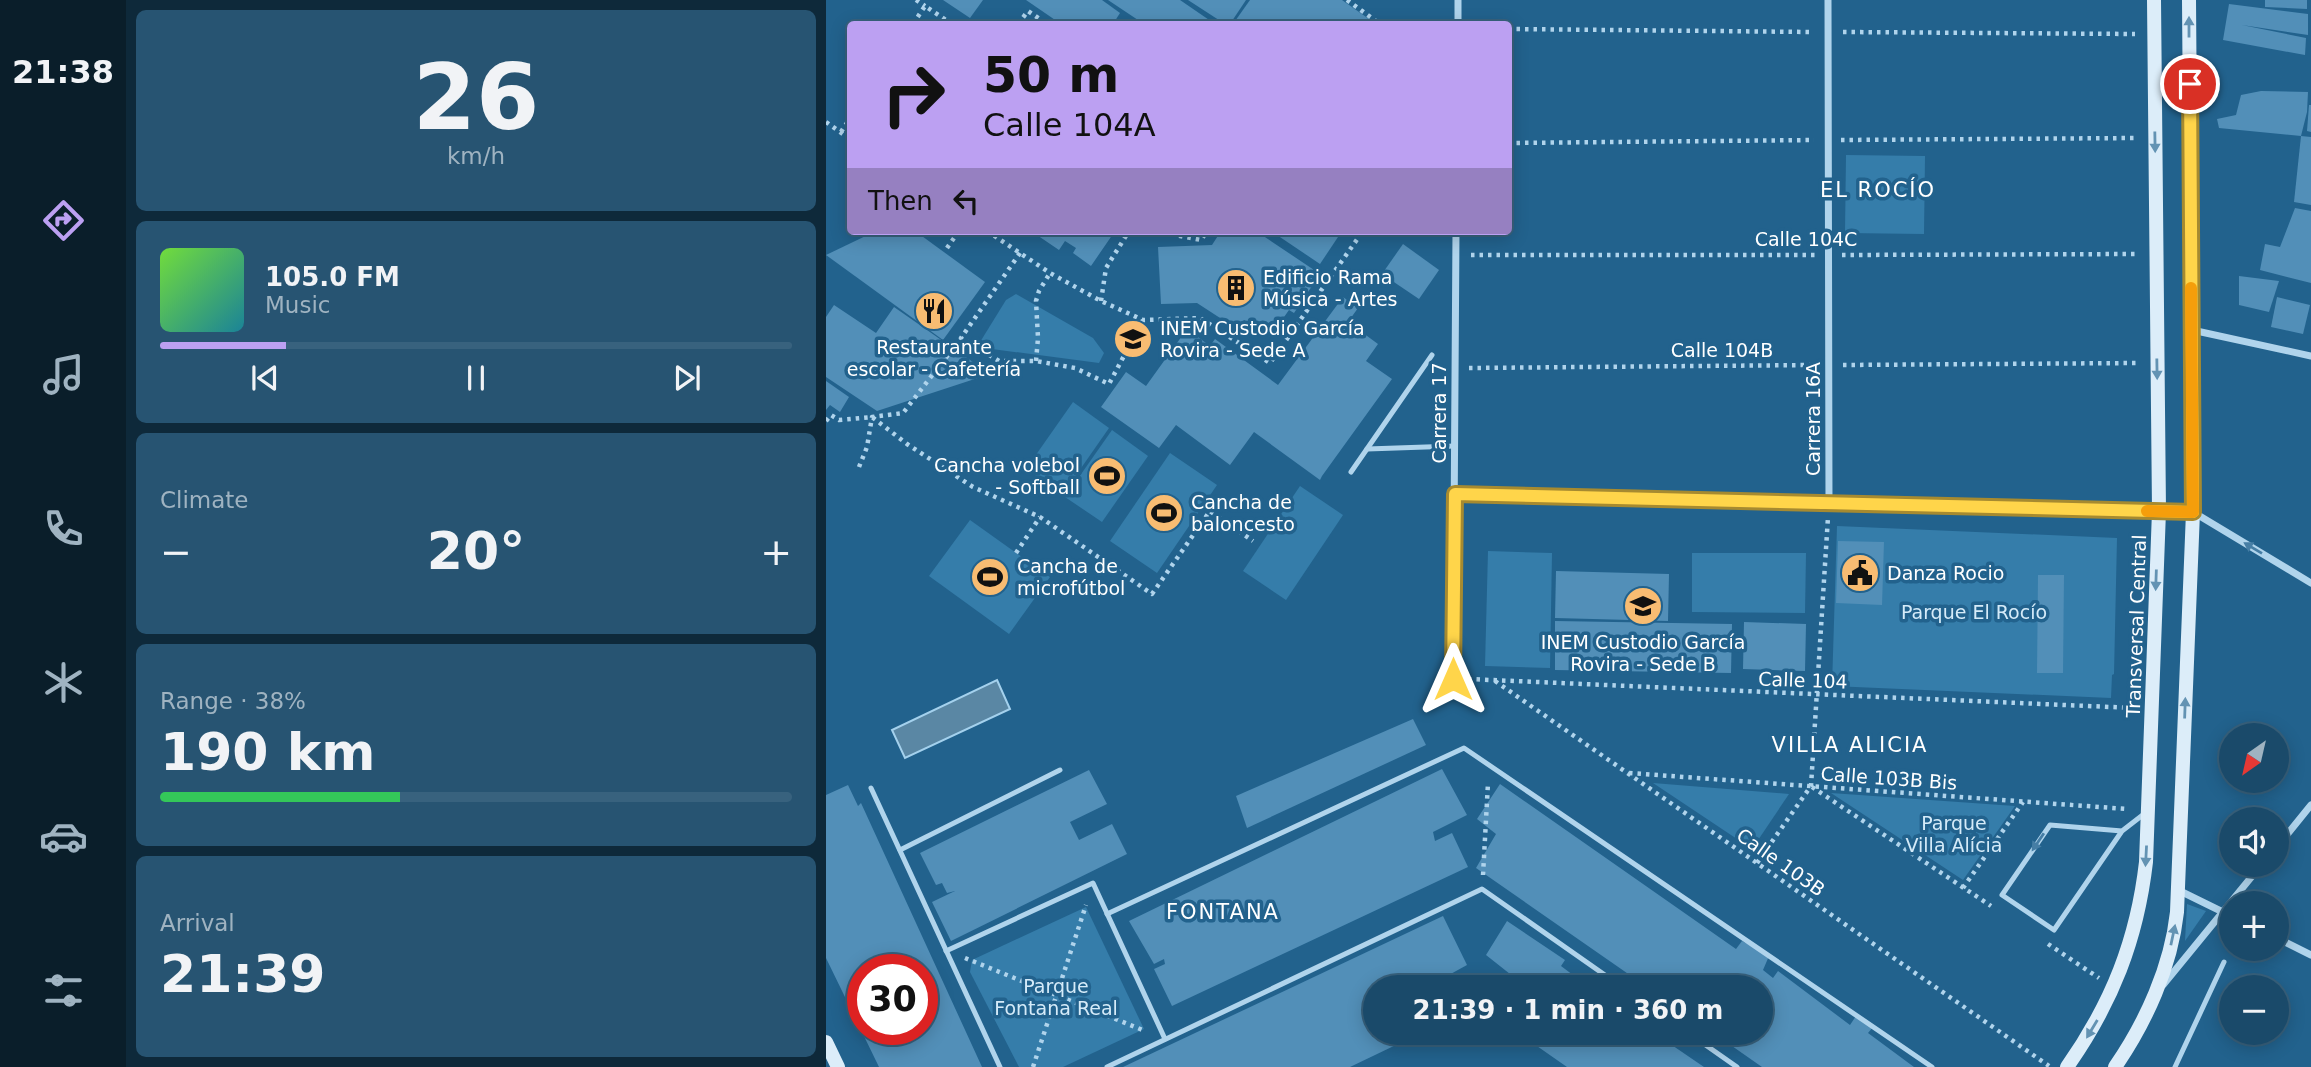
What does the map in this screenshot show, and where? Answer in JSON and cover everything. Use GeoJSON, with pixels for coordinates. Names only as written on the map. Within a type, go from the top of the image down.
{"type":"FeatureCollection","features":[{"type":"Feature","properties":{"kind":"main road","name":"Transversal Central"},"geometry":{"type":"LineString","coordinates":[[2067,1067],[2104,1009],[2114,988],[2127,954],[2143,893],[2159,511],[2154,0]]}},
{"type":"Feature","properties":{"kind":"main road"},"geometry":{"type":"LineString","coordinates":[[2115,1067],[2136,1034],[2152,999],[2167,961],[2177,912],[2193,512],[2189,0]]}},
{"type":"Feature","properties":{"kind":"main road"},"geometry":{"type":"LineString","coordinates":[[826,1042],[838,1067]]}},
{"type":"Feature","properties":{"kind":"street"},"geometry":{"type":"LineString","coordinates":[[1458,0],[1458,21]]}},
{"type":"Feature","properties":{"kind":"street","name":"Carrera 16A"},"geometry":{"type":"LineString","coordinates":[[1828,0],[1829,503]]}},
{"type":"Feature","properties":{"kind":"street","name":"Carrera 17"},"geometry":{"type":"LineString","coordinates":[[1453,679],[1457,235]]}},
{"type":"Feature","properties":{"kind":"street"},"geometry":{"type":"LineString","coordinates":[[2192,330],[2311,355]]}},
{"type":"Feature","properties":{"kind":"street"},"geometry":{"type":"LineString","coordinates":[[1455,494],[2193,512],[2310,581]]}},
{"type":"Feature","properties":{"kind":"street"},"geometry":{"type":"LineString","coordinates":[[2289,832],[2311,805]]}},
{"type":"Feature","properties":{"kind":"street"},"geometry":{"type":"LineString","coordinates":[[2178,890],[2219,910]]}},
{"type":"Feature","properties":{"kind":"street"},"geometry":{"type":"LineString","coordinates":[[2152,999],[2219,923]]}},
{"type":"Feature","properties":{"kind":"street"},"geometry":{"type":"LineString","coordinates":[[2289,944],[2311,956]]}},
{"type":"Feature","properties":{"kind":"lane"},"geometry":{"type":"LineString","coordinates":[[1351,472],[1433,355]]}},
{"type":"Feature","properties":{"kind":"lane"},"geometry":{"type":"LineString","coordinates":[[1367,449],[1455,446]]}},
{"type":"Feature","properties":{"kind":"lane"},"geometry":{"type":"LineString","coordinates":[[1107,914],[1465,748],[1932,1067]]}},
{"type":"Feature","properties":{"kind":"lane"},"geometry":{"type":"LineString","coordinates":[[900,850],[1060,770]]}},
{"type":"Feature","properties":{"kind":"lane"},"geometry":{"type":"LineString","coordinates":[[871,788],[1000,1067]]}},
{"type":"Feature","properties":{"kind":"lane"},"geometry":{"type":"LineString","coordinates":[[2122,831],[2050,825],[2003,895],[2054,930],[2122,831],[2148,810]]}},
{"type":"Feature","properties":{"kind":"lane"},"geometry":{"type":"LineString","coordinates":[[946,951],[1093,883],[1166,1039]]}},
{"type":"Feature","properties":{"kind":"lane"},"geometry":{"type":"LineString","coordinates":[[1107,1067],[1482,889],[1605,975]]}},
{"type":"Feature","properties":{"kind":"lane"},"geometry":{"type":"LineString","coordinates":[[2175,1067],[2224,962]]}},
{"type":"Feature","properties":{"kind":"lane"},"geometry":{"type":"LineString","coordinates":[[1706,1045],[1737,1067]]}},
{"type":"Feature","properties":{"kind":"path"},"geometry":{"type":"LineString","coordinates":[[916,0],[948,21]]}},
{"type":"Feature","properties":{"kind":"path"},"geometry":{"type":"LineString","coordinates":[[1347,0],[1376,21]]}},
{"type":"Feature","properties":{"kind":"path"},"geometry":{"type":"LineString","coordinates":[[915,21],[925,6]]}},
{"type":"Feature","properties":{"kind":"path"},"geometry":{"type":"LineString","coordinates":[[1020,21],[1028,11],[1043,21]]}},
{"type":"Feature","properties":{"kind":"path"},"geometry":{"type":"LineString","coordinates":[[826,122],[847,137]]}},
{"type":"Feature","properties":{"kind":"path"},"geometry":{"type":"LineString","coordinates":[[841,132],[847,123]]}},
{"type":"Feature","properties":{"kind":"path"},"geometry":{"type":"LineString","coordinates":[[947,247],[956,235]]}},
{"type":"Feature","properties":{"kind":"path"},"geometry":{"type":"LineString","coordinates":[[993,235],[1050,273],[1101,301],[1143,320],[1200,318],[1270,363],[1360,235]]}},
{"type":"Feature","properties":{"kind":"path"},"geometry":{"type":"LineString","coordinates":[[1101,301],[1106,268],[1127,235]]}},
{"type":"Feature","properties":{"kind":"path"},"geometry":{"type":"LineString","coordinates":[[1175,235],[1201,240],[1205,235]]}},
{"type":"Feature","properties":{"kind":"path"},"geometry":{"type":"LineString","coordinates":[[826,421],[831,415],[839,420],[903,413],[961,338],[1020,253]]}},
{"type":"Feature","properties":{"kind":"path","name":"Calle 104C"},"geometry":{"type":"LineString","coordinates":[[1456,256],[2156,254]]}},
{"type":"Feature","properties":{"kind":"path"},"geometry":{"type":"LineString","coordinates":[[1036,361],[1036,301],[1050,273]]}},
{"type":"Feature","properties":{"kind":"path"},"geometry":{"type":"LineString","coordinates":[[961,338],[999,361],[1036,361],[1075,368],[1109,384],[1143,320]]}},
{"type":"Feature","properties":{"kind":"path","name":"Calle 104B"},"geometry":{"type":"LineString","coordinates":[[1455,368],[2157,363]]}},
{"type":"Feature","properties":{"kind":"path"},"geometry":{"type":"LineString","coordinates":[[859,467],[867,447],[872,417]]}},
{"type":"Feature","properties":{"kind":"path"},"geometry":{"type":"LineString","coordinates":[[872,417],[973,487],[1040,517],[1152,594],[1210,511],[1253,541]]}},
{"type":"Feature","properties":{"kind":"path","name":"Carrera 16A"},"geometry":{"type":"LineString","coordinates":[[1811,786],[1829,503]]}},
{"type":"Feature","properties":{"kind":"path"},"geometry":{"type":"LineString","coordinates":[[1016,553],[1040,517]]}},
{"type":"Feature","properties":{"kind":"path","name":"Calle 104"},"geometry":{"type":"LineString","coordinates":[[1453,679],[2152,708]]}},
{"type":"Feature","properties":{"kind":"path","name":"Calle 103B"},"geometry":{"type":"LineString","coordinates":[[1495,681],[2050,1067]]}},
{"type":"Feature","properties":{"kind":"path"},"geometry":{"type":"LineString","coordinates":[[1482,889],[1488,764]]}},
{"type":"Feature","properties":{"kind":"path","name":"Calle 103B Bis"},"geometry":{"type":"LineString","coordinates":[[1628,773],[2148,810]]}},
{"type":"Feature","properties":{"kind":"path"},"geometry":{"type":"LineString","coordinates":[[1757,863],[1811,786],[1997,910]]}},
{"type":"Feature","properties":{"kind":"path"},"geometry":{"type":"LineString","coordinates":[[1963,888],[2023,802]]}},
{"type":"Feature","properties":{"kind":"path"},"geometry":{"type":"LineString","coordinates":[[1033,1067],[1093,883]]}},
{"type":"Feature","properties":{"kind":"path"},"geometry":{"type":"LineString","coordinates":[[2041,940],[2114,988]]}},
{"type":"Feature","properties":{"kind":"path"},"geometry":{"type":"LineString","coordinates":[[946,951],[1166,1039]]}},
{"type":"Feature","properties":{"kind":"green space"},"geometry":{"type":"Polygon","coordinates":[[[1846,155],[1925,156],[1924,234],[1845,233],[1846,155]]]}},
{"type":"Feature","properties":{"kind":"green space"},"geometry":{"type":"Polygon","coordinates":[[[1016,294],[1093,338],[1104,353],[1099,363],[977,347],[1006,300],[1016,294]]]}},
{"type":"Feature","properties":{"kind":"green space","name":"Cancha volebol - Softball"},"geometry":{"type":"Polygon","coordinates":[[[1073,402],[1109,428],[1063,494],[1026,469],[1073,402]]]}},
{"type":"Feature","properties":{"kind":"green space","name":"Cancha volebol - Softball"},"geometry":{"type":"Polygon","coordinates":[[[1112,430],[1148,456],[1102,522],[1065,497],[1112,430]]]}},
{"type":"Feature","properties":{"kind":"green space","name":"Cancha de baloncesto"},"geometry":{"type":"Polygon","coordinates":[[[1170,453],[1217,485],[1157,573],[1110,541],[1170,453]]]}},
{"type":"Feature","properties":{"kind":"green space","name":"Cancha de baloncesto"},"geometry":{"type":"Polygon","coordinates":[[[1300,486],[1343,515],[1286,600],[1243,571],[1300,486]]]}},
{"type":"Feature","properties":{"kind":"green space","name":"Cancha de microfútbol"},"geometry":{"type":"Polygon","coordinates":[[[970,520],[1050,577],[1009,634],[929,576],[970,520]]]}},
{"type":"Feature","properties":{"kind":"green space","name":"Parque El Rocío"},"geometry":{"type":"Polygon","coordinates":[[[1837,526],[2117,538],[2111,698],[1832,686],[1837,526]]]}},
{"type":"Feature","properties":{"kind":"green space"},"geometry":{"type":"Polygon","coordinates":[[[1488,551],[1552,553],[1550,668],[1485,666],[1488,551]]]}},
{"type":"Feature","properties":{"kind":"green space"},"geometry":{"type":"Polygon","coordinates":[[[1692,553],[1806,553],[1805,613],[1692,612],[1692,553]]]}},
{"type":"Feature","properties":{"kind":"green space"},"geometry":{"type":"Polygon","coordinates":[[[1653,783],[1789,794],[1752,849],[1653,783]]]}},
{"type":"Feature","properties":{"kind":"green space","name":"Parque Villa Alícia"},"geometry":{"type":"Polygon","coordinates":[[[1831,793],[2015,806],[1963,880],[1831,793]]]}},
{"type":"Feature","properties":{"kind":"green space"},"geometry":{"type":"Polygon","coordinates":[[[2187,904],[2206,911],[2185,941],[2187,904]]]}},
{"type":"Feature","properties":{"kind":"green space","name":"Parque Fontana Real"},"geometry":{"type":"Polygon","coordinates":[[[1086,907],[1144,1029],[1063,1067],[1019,1067],[970,972],[972,960],[1086,907]]]}},
{"type":"Feature","properties":{"kind":"shaded area"},"geometry":{"type":"Polygon","coordinates":[[[997,680],[1010,709],[905,758],[892,730],[997,680]]]}},
{"type":"Feature","properties":{"kind":"building"},"geometry":{"type":"Polygon","coordinates":[[[943,0],[983,0],[970,18],[943,0]]]}},
{"type":"Feature","properties":{"kind":"building"},"geometry":{"type":"Polygon","coordinates":[[[1026,0],[1102,0],[1120,13],[1115,21],[1057,21],[1026,0]]]}},
{"type":"Feature","properties":{"kind":"building"},"geometry":{"type":"Polygon","coordinates":[[[1108,0],[1180,0],[1211,21],[1140,21],[1108,0]]]}},
{"type":"Feature","properties":{"kind":"building"},"geometry":{"type":"Polygon","coordinates":[[[1188,0],[1246,0],[1232,21],[1220,21],[1188,0]]]}},
{"type":"Feature","properties":{"kind":"building"},"geometry":{"type":"Polygon","coordinates":[[[1250,0],[1342,0],[1372,21],[1235,21],[1250,0]]]}},
{"type":"Feature","properties":{"kind":"building"},"geometry":{"type":"Polygon","coordinates":[[[2265,0],[2307,0],[2307,9],[2265,7],[2265,0]]]}},
{"type":"Feature","properties":{"kind":"building"},"geometry":{"type":"Polygon","coordinates":[[[2229,4],[2308,14],[2308,35],[2242,25],[2306,38],[2305,55],[2223,40],[2229,4]]]}},
{"type":"Feature","properties":{"kind":"building"},"geometry":{"type":"Polygon","coordinates":[[[2261,91],[2308,92],[2307,112],[2301,136],[2219,128],[2217,119],[2236,115],[2241,95],[2261,91]]]}},
{"type":"Feature","properties":{"kind":"building"},"geometry":{"type":"Polygon","coordinates":[[[2311,105],[2311,132],[2307,131],[2311,105]]]}},
{"type":"Feature","properties":{"kind":"building"},"geometry":{"type":"Polygon","coordinates":[[[2301,136],[2311,137],[2311,205],[2294,202],[2301,136]]]}},
{"type":"Feature","properties":{"kind":"building"},"geometry":{"type":"Polygon","coordinates":[[[2295,208],[2311,211],[2311,283],[2260,270],[2265,244],[2280,247],[2295,208]]]}},
{"type":"Feature","properties":{"kind":"building","name":"Restaurante escolar - Cafetería"},"geometry":{"type":"Polygon","coordinates":[[[868,235],[920,235],[985,282],[943,340],[826,255],[868,235]]]}},
{"type":"Feature","properties":{"kind":"building"},"geometry":{"type":"Polygon","coordinates":[[[1037,235],[1112,235],[1091,266],[1073,253],[1076,248],[1065,241],[1059,250],[1037,235]]]}},
{"type":"Feature","properties":{"kind":"building","name":"Edificio Rama Música - Artes"},"geometry":{"type":"Polygon","coordinates":[[[1218,235],[1262,235],[1320,274],[1294,313],[1289,310],[1270,337],[1244,320],[1237,329],[1197,303],[1161,304],[1158,247],[1212,245],[1218,235]]]}},
{"type":"Feature","properties":{"kind":"building"},"geometry":{"type":"Polygon","coordinates":[[[1277,235],[1339,235],[1320,264],[1277,235]]]}},
{"type":"Feature","properties":{"kind":"building"},"geometry":{"type":"Polygon","coordinates":[[[1403,244],[1439,270],[1419,299],[1382,274],[1403,244]]]}},
{"type":"Feature","properties":{"kind":"building"},"geometry":{"type":"Polygon","coordinates":[[[2239,276],[2279,281],[2269,312],[2239,305],[2239,276]]]}},
{"type":"Feature","properties":{"kind":"building"},"geometry":{"type":"Polygon","coordinates":[[[1343,297],[1358,308],[1348,322],[1378,344],[1366,361],[1392,379],[1320,480],[1254,432],[1230,465],[1176,425],[1159,448],[1101,407],[1126,372],[1146,386],[1187,329],[1210,346],[1215,339],[1278,385],[1343,297]]]}},
{"type":"Feature","properties":{"kind":"building"},"geometry":{"type":"Polygon","coordinates":[[[2277,297],[2310,305],[2303,334],[2271,327],[2277,297]]]}},
{"type":"Feature","properties":{"kind":"building"},"geometry":{"type":"Polygon","coordinates":[[[834,305],[876,333],[894,307],[990,374],[877,411],[826,377],[826,317],[834,305]]]}},
{"type":"Feature","properties":{"kind":"building"},"geometry":{"type":"Polygon","coordinates":[[[826,381],[849,397],[840,412],[830,405],[826,410],[826,381]]]}},
{"type":"Feature","properties":{"kind":"building","name":"Danza Rocio"},"geometry":{"type":"Polygon","coordinates":[[[1838,541],[1884,542],[1882,605],[1836,603],[1838,541]]]}},
{"type":"Feature","properties":{"kind":"building"},"geometry":{"type":"Polygon","coordinates":[[[1556,571],[1669,574],[1668,621],[1555,618],[1556,571]]]}},
{"type":"Feature","properties":{"kind":"building"},"geometry":{"type":"Polygon","coordinates":[[[2038,575],[2064,575],[2063,673],[2037,673],[2038,575]]]}},
{"type":"Feature","properties":{"kind":"building"},"geometry":{"type":"Polygon","coordinates":[[[1555,621],[1732,624],[1731,673],[1555,670],[1555,621]]]}},
{"type":"Feature","properties":{"kind":"building"},"geometry":{"type":"Polygon","coordinates":[[[1744,622],[1806,624],[1805,671],[1743,669],[1744,622]]]}},
{"type":"Feature","properties":{"kind":"building"},"geometry":{"type":"Polygon","coordinates":[[[1413,719],[1426,745],[1247,828],[1236,796],[1413,719]]]}},
{"type":"Feature","properties":{"kind":"building"},"geometry":{"type":"Polygon","coordinates":[[[1442,769],[1467,815],[1433,832],[1435,841],[1452,833],[1468,867],[1172,1006],[1154,969],[1165,964],[1164,959],[1154,964],[1129,921],[1442,769]]]}},
{"type":"Feature","properties":{"kind":"building"},"geometry":{"type":"Polygon","coordinates":[[[1089,770],[1107,804],[1070,822],[1079,840],[1112,824],[1127,854],[951,941],[932,902],[955,891],[947,893],[942,883],[936,885],[920,853],[1089,770]]]}},
{"type":"Feature","properties":{"kind":"building"},"geometry":{"type":"Polygon","coordinates":[[[1500,784],[1736,949],[1742,941],[1769,956],[1763,970],[1769,975],[1630,975],[1476,868],[1496,834],[1477,819],[1500,784]]]}},
{"type":"Feature","properties":{"kind":"building"},"geometry":{"type":"Polygon","coordinates":[[[848,785],[858,806],[861,803],[930,954],[847,954],[847,1001],[826,958],[826,795],[848,785]]]}},
{"type":"Feature","properties":{"kind":"building"},"geometry":{"type":"Polygon","coordinates":[[[1443,916],[1467,965],[1449,975],[1363,975],[1363,1045],[1396,1045],[1350,1067],[1123,1067],[1443,916]]]}},
{"type":"Feature","properties":{"kind":"building"},"geometry":{"type":"Polygon","coordinates":[[[1507,921],[1565,960],[1561,966],[1573,975],[1509,975],[1486,955],[1507,921]]]}},
{"type":"Feature","properties":{"kind":"building"},"geometry":{"type":"Polygon","coordinates":[[[938,971],[982,1067],[879,1067],[868,1045],[938,1045],[938,971]]]}},
{"type":"Feature","properties":{"kind":"building"},"geometry":{"type":"Polygon","coordinates":[[[1778,971],[1850,1025],[1856,1016],[1873,1027],[1868,1033],[1914,1067],[1762,1067],[1731,1045],[1773,1045],[1773,978],[1778,971]]]}},
{"type":"Feature","properties":{"kind":"building"},"geometry":{"type":"Polygon","coordinates":[[[1536,1045],[1672,1045],[1704,1067],[1567,1067],[1536,1045]]]}},
{"type":"Feature","properties":{"kind":"slow traffic"},"geometry":{"type":"LineString","coordinates":[[2147,511],[2193,512],[2191,288]]}},
{"type":"Feature","properties":{"kind":"place","name":"Edificio Rama Música - Artes"},"geometry":{"type":"Point","coordinates":[1236,288]}},
{"type":"Feature","properties":{"kind":"place","name":"Restaurante escolar - Cafetería"},"geometry":{"type":"Point","coordinates":[934,311]}},
{"type":"Feature","properties":{"kind":"place","name":"INEM Custodio García Rovira - Sede A"},"geometry":{"type":"Point","coordinates":[1133,339]}},
{"type":"Feature","properties":{"kind":"place","name":"Cancha volebol - Softball"},"geometry":{"type":"Point","coordinates":[1107,476]}},
{"type":"Feature","properties":{"kind":"place","name":"Cancha de baloncesto"},"geometry":{"type":"Point","coordinates":[1164,513]}},
{"type":"Feature","properties":{"kind":"place","name":"Danza Rocio"},"geometry":{"type":"Point","coordinates":[1860,573]}},
{"type":"Feature","properties":{"kind":"place","name":"Cancha de microfútbol"},"geometry":{"type":"Point","coordinates":[990,577]}},
{"type":"Feature","properties":{"kind":"place","name":"INEM Custodio García Rovira - Sede B"},"geometry":{"type":"Point","coordinates":[1643,606]}},
{"type":"Feature","properties":{"kind":"district","name":"EL ROCÍO"},"geometry":{"type":"Point","coordinates":[1878,190]}},
{"type":"Feature","properties":{"kind":"district","name":"VILLA ALICIA"},"geometry":{"type":"Point","coordinates":[1850,745]}},
{"type":"Feature","properties":{"kind":"district","name":"FONTANA"},"geometry":{"type":"Point","coordinates":[1223,912]}},
{"type":"Feature","properties":{"kind":"route"},"geometry":{"type":"LineString","coordinates":[[1453,679],[1455,494],[2193,512],[2190,84]]}}]}
